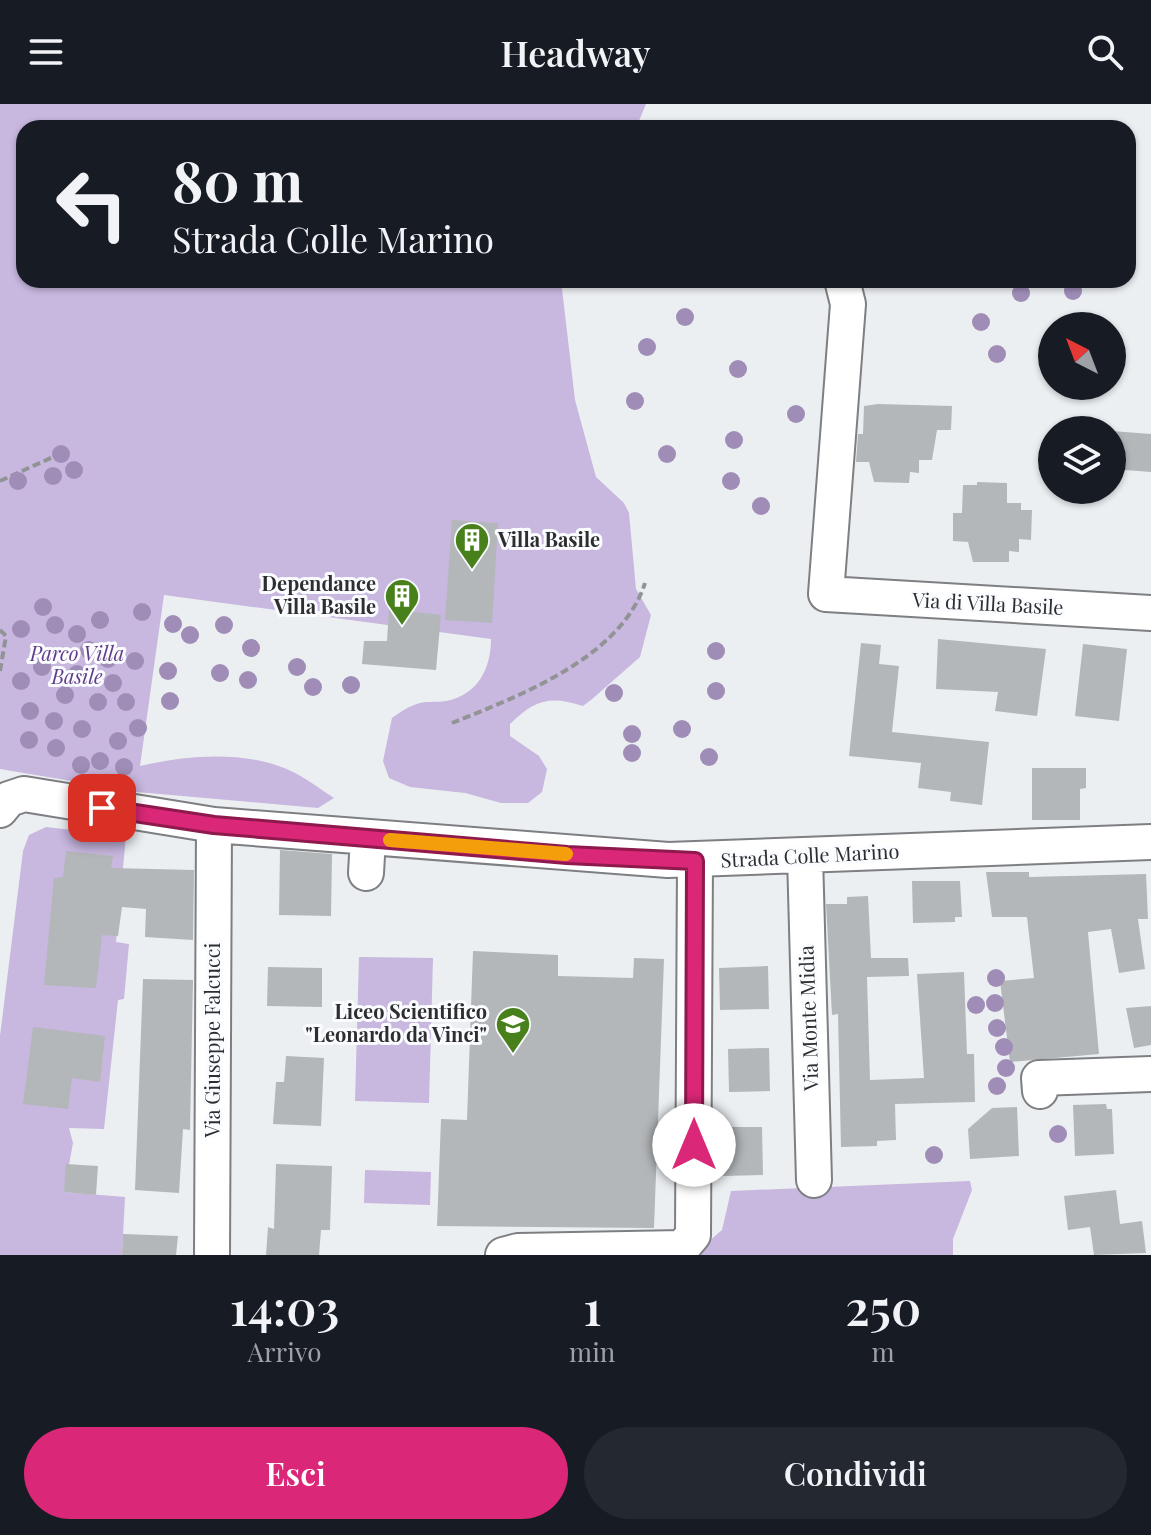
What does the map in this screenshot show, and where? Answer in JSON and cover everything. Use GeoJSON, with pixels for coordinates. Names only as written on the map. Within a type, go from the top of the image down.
{"type":"FeatureCollection","features":[{"type":"Feature","properties":{"kind":"street","name":"Via di Villa Basile"},"geometry":{"type":"LineString","coordinates":[[844,288],[848,304],[826,594],[1151,613]]}},
{"type":"Feature","properties":{"kind":"street","name":"Strada Colle Marino"},"geometry":{"type":"LineString","coordinates":[[2,803],[24,794],[214,825],[695,861],[1151,842]]}},
{"type":"Feature","properties":{"kind":"street","name":"Via Giuseppe Falcucci"},"geometry":{"type":"LineString","coordinates":[[212,1255],[214,825]]}},
{"type":"Feature","properties":{"kind":"street"},"geometry":{"type":"LineString","coordinates":[[366,873],[368,838]]}},
{"type":"Feature","properties":{"kind":"street","name":"Via Monte Midia"},"geometry":{"type":"LineString","coordinates":[[805,856],[814,1180]]}},
{"type":"Feature","properties":{"kind":"street"},"geometry":{"type":"LineString","coordinates":[[503,1255],[518,1251],[682,1248],[693,1235],[695,861]]}},
{"type":"Feature","properties":{"kind":"street"},"geometry":{"type":"LineString","coordinates":[[1040,1091],[1039,1078],[1151,1074]]}},
{"type":"Feature","properties":{"kind":"path"},"geometry":{"type":"LineString","coordinates":[[0,481],[53,457]]}},
{"type":"Feature","properties":{"kind":"path"},"geometry":{"type":"LineString","coordinates":[[452,723],[542,685],[604,642],[638,604],[645,583]]}},
{"type":"Feature","properties":{"kind":"path"},"geometry":{"type":"LineString","coordinates":[[0,630],[6,636],[0,671]]}},
{"type":"Feature","properties":{"kind":"green space","name":"Parco Villa Basile"},"geometry":{"type":"Polygon","coordinates":[[[0,104],[646,104],[639,120],[16,120],[16,288],[562,288],[575,400],[596,477],[624,503],[629,513],[636,589],[651,615],[640,657],[591,700],[583,706],[561,701],[543,702],[510,724],[510,736],[539,756],[547,769],[542,792],[528,803],[501,803],[465,793],[410,787],[389,778],[383,761],[392,718],[418,703],[446,701],[467,693],[485,670],[491,639],[164,595],[140,766],[196,757],[255,760],[291,771],[334,798],[318,808],[137,792],[0,769],[0,104]]]}},
{"type":"Feature","properties":{"kind":"green space"},"geometry":{"type":"Polygon","coordinates":[[[46,827],[126,836],[116,942],[129,944],[124,999],[118,1000],[104,1129],[69,1128],[73,1143],[64,1192],[125,1197],[122,1255],[0,1255],[0,1036],[23,851],[29,835],[46,827]]]}},
{"type":"Feature","properties":{"kind":"green space"},"geometry":{"type":"Polygon","coordinates":[[[359,957],[433,958],[429,1103],[355,1101],[359,957]]]}},
{"type":"Feature","properties":{"kind":"green space"},"geometry":{"type":"Polygon","coordinates":[[[365,1170],[431,1172],[430,1205],[364,1203],[365,1170]]]}},
{"type":"Feature","properties":{"kind":"green space"},"geometry":{"type":"Polygon","coordinates":[[[970,1181],[972,1190],[953,1239],[953,1255],[693,1255],[722,1230],[731,1191],[970,1181]]]}},
{"type":"Feature","properties":{"kind":"building"},"geometry":{"type":"Polygon","coordinates":[[[864,406],[952,406],[951,430],[937,430],[932,460],[919,460],[919,473],[910,472],[909,483],[874,482],[869,462],[856,462],[858,434],[863,434],[864,406]]]}},
{"type":"Feature","properties":{"kind":"building"},"geometry":{"type":"Polygon","coordinates":[[[1126,432],[1151,434],[1151,472],[1126,470],[1126,432]]]}},
{"type":"Feature","properties":{"kind":"building"},"geometry":{"type":"Polygon","coordinates":[[[977,482],[1007,483],[1007,503],[1021,503],[1021,510],[1032,510],[1031,540],[1019,539],[1019,552],[1009,551],[1009,562],[973,562],[968,542],[953,541],[953,513],[962,513],[963,485],[977,485],[977,482]]]}},
{"type":"Feature","properties":{"kind":"building","name":"Villa Basile"},"geometry":{"type":"Polygon","coordinates":[[[452,520],[498,523],[492,623],[445,620],[452,520]]]}},
{"type":"Feature","properties":{"kind":"building","name":"Dependance Villa Basile"},"geometry":{"type":"Polygon","coordinates":[[[389,609],[441,615],[436,670],[362,664],[364,641],[387,641],[389,609]]]}},
{"type":"Feature","properties":{"kind":"building"},"geometry":{"type":"Polygon","coordinates":[[[938,639],[1046,649],[1037,716],[995,711],[998,692],[936,689],[938,639]]]}},
{"type":"Feature","properties":{"kind":"building"},"geometry":{"type":"Polygon","coordinates":[[[861,643],[881,645],[879,664],[899,666],[892,732],[989,742],[982,805],[950,801],[951,792],[918,788],[921,763],[849,756],[861,643]]]}},
{"type":"Feature","properties":{"kind":"building"},"geometry":{"type":"Polygon","coordinates":[[[1083,644],[1127,649],[1119,721],[1075,716],[1083,644]]]}},
{"type":"Feature","properties":{"kind":"building"},"geometry":{"type":"Polygon","coordinates":[[[1032,768],[1086,768],[1086,788],[1080,789],[1080,820],[1032,820],[1032,768]]]}},
{"type":"Feature","properties":{"kind":"building"},"geometry":{"type":"Polygon","coordinates":[[[280,850],[332,854],[331,916],[279,915],[280,850]]]}},
{"type":"Feature","properties":{"kind":"building"},"geometry":{"type":"Polygon","coordinates":[[[66,851],[113,856],[111,868],[194,870],[193,940],[145,937],[146,909],[122,907],[118,936],[102,935],[96,988],[44,985],[54,878],[63,877],[66,851]]]}},
{"type":"Feature","properties":{"kind":"building"},"geometry":{"type":"Polygon","coordinates":[[[986,872],[1029,872],[1029,877],[1146,874],[1148,919],[1138,919],[1145,969],[1119,973],[1111,929],[1088,932],[1099,1054],[1010,1062],[1000,981],[1034,978],[1027,917],[992,917],[986,872]]]}},
{"type":"Feature","properties":{"kind":"building"},"geometry":{"type":"Polygon","coordinates":[[[912,881],[960,881],[962,917],[955,917],[955,922],[913,923],[912,881]]]}},
{"type":"Feature","properties":{"kind":"building"},"geometry":{"type":"Polygon","coordinates":[[[868,896],[871,958],[908,958],[909,976],[867,977],[870,1080],[924,1078],[917,974],[964,972],[967,1054],[974,1054],[975,1102],[895,1104],[896,1140],[877,1141],[877,1146],[841,1147],[838,1014],[832,1015],[826,904],[847,904],[847,897],[868,896]]]}},
{"type":"Feature","properties":{"kind":"building"},"geometry":{"type":"Polygon","coordinates":[[[473,951],[558,955],[558,976],[633,978],[634,958],[664,959],[654,1228],[437,1226],[441,1119],[467,1120],[473,951]]]}},
{"type":"Feature","properties":{"kind":"building"},"geometry":{"type":"Polygon","coordinates":[[[768,966],[769,1009],[720,1010],[719,968],[768,966]]]}},
{"type":"Feature","properties":{"kind":"building"},"geometry":{"type":"Polygon","coordinates":[[[268,967],[322,968],[322,1007],[267,1006],[268,967]]]}},
{"type":"Feature","properties":{"kind":"building"},"geometry":{"type":"Polygon","coordinates":[[[143,979],[193,980],[190,1130],[183,1129],[179,1193],[135,1190],[143,979]]]}},
{"type":"Feature","properties":{"kind":"building"},"geometry":{"type":"Polygon","coordinates":[[[1151,1006],[1151,1045],[1134,1048],[1126,1008],[1151,1006]]]}},
{"type":"Feature","properties":{"kind":"building"},"geometry":{"type":"Polygon","coordinates":[[[33,1027],[105,1036],[100,1082],[72,1078],[68,1109],[23,1104],[33,1027]]]}},
{"type":"Feature","properties":{"kind":"building"},"geometry":{"type":"Polygon","coordinates":[[[769,1048],[770,1091],[729,1092],[728,1049],[769,1048]]]}},
{"type":"Feature","properties":{"kind":"building"},"geometry":{"type":"Polygon","coordinates":[[[286,1056],[324,1058],[321,1126],[273,1124],[276,1082],[284,1082],[286,1056]]]}},
{"type":"Feature","properties":{"kind":"building"},"geometry":{"type":"Polygon","coordinates":[[[1106,1104],[1107,1109],[1112,1109],[1114,1154],[1075,1156],[1073,1105],[1106,1104]]]}},
{"type":"Feature","properties":{"kind":"building"},"geometry":{"type":"Polygon","coordinates":[[[1017,1107],[1019,1156],[970,1159],[968,1129],[992,1108],[1017,1107]]]}},
{"type":"Feature","properties":{"kind":"building"},"geometry":{"type":"Polygon","coordinates":[[[722,1127],[762,1127],[763,1175],[723,1176],[722,1127]]]}},
{"type":"Feature","properties":{"kind":"building"},"geometry":{"type":"Polygon","coordinates":[[[66,1164],[98,1166],[96,1195],[64,1192],[66,1164]]]}},
{"type":"Feature","properties":{"kind":"building"},"geometry":{"type":"Polygon","coordinates":[[[276,1164],[332,1166],[330,1230],[321,1230],[319,1255],[266,1255],[268,1227],[274,1229],[276,1164]]]}},
{"type":"Feature","properties":{"kind":"building"},"geometry":{"type":"Polygon","coordinates":[[[1116,1190],[1120,1224],[1142,1221],[1146,1253],[1094,1255],[1090,1227],[1068,1230],[1064,1196],[1116,1190]]]}},
{"type":"Feature","properties":{"kind":"building"},"geometry":{"type":"Polygon","coordinates":[[[123,1234],[178,1236],[176,1255],[122,1255],[123,1234]]]}},
{"type":"Feature","properties":{"kind":"slow traffic"},"geometry":{"type":"LineString","coordinates":[[390,840],[566,854]]}},
{"type":"Feature","properties":{"kind":"place","name":"Villa Basile"},"geometry":{"type":"Point","coordinates":[472,571]}},
{"type":"Feature","properties":{"kind":"place","name":"Dependance Villa Basile"},"geometry":{"type":"Point","coordinates":[402,627]}},
{"type":"Feature","properties":{"kind":"place","name":"Liceo Scientifico \"Leonardo da Vinci\""},"geometry":{"type":"Point","coordinates":[513,1055]}},
{"type":"Feature","properties":{"kind":"route"},"geometry":{"type":"LineString","coordinates":[[102,808],[214,825],[567,855],[695,861],[694,1145]]}}]}
